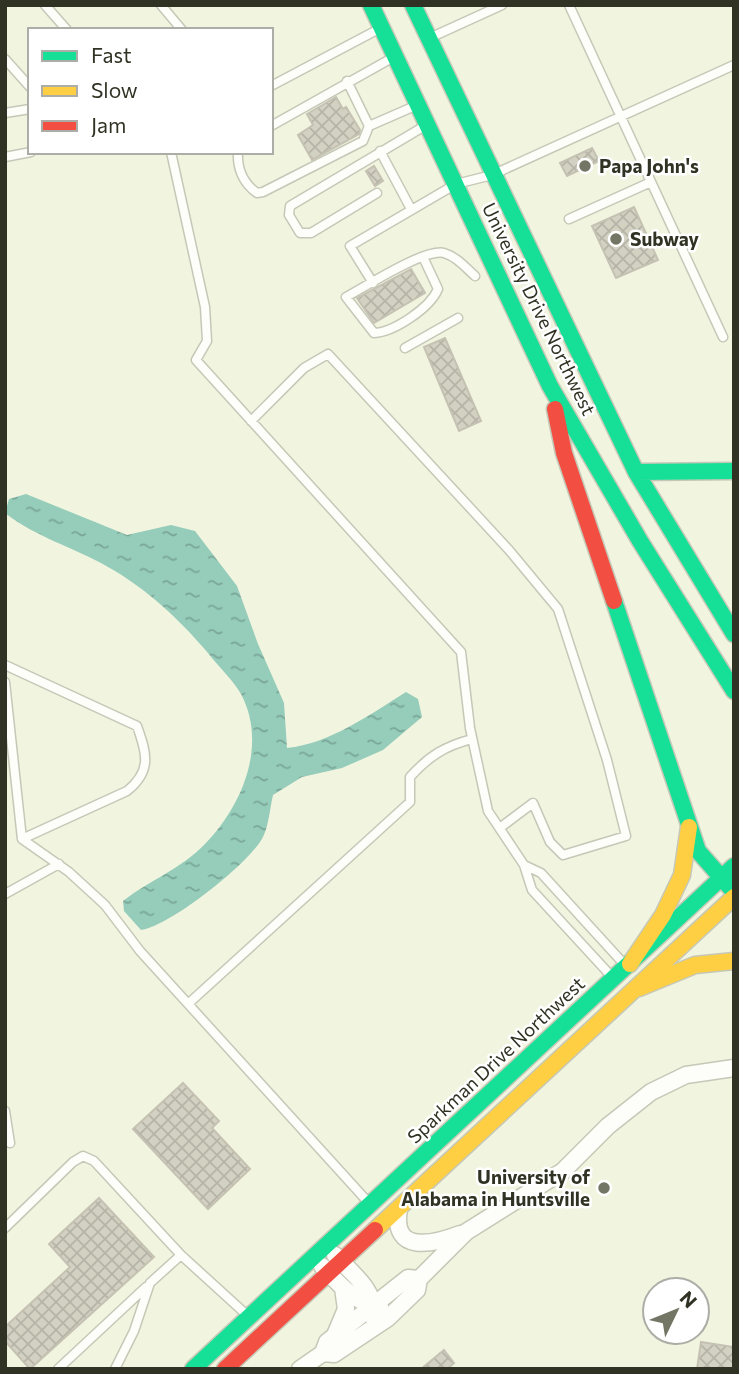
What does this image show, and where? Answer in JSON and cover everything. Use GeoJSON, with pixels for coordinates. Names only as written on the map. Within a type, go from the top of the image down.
{"type":"FeatureCollection","features":[{"type":"Feature","properties":{"kind":"main road","name":"University Drive Northwest"},"geometry":{"type":"LineString","coordinates":[[371,5],[550,386],[639,541],[734,691]]}},
{"type":"Feature","properties":{"kind":"main road","name":"University Drive Northwest"},"geometry":{"type":"LineString","coordinates":[[413,5],[492,175],[636,471],[734,634]]}},
{"type":"Feature","properties":{"kind":"main road"},"geometry":{"type":"LineString","coordinates":[[550,386],[564,453],[698,850],[734,892]]}},
{"type":"Feature","properties":{"kind":"main road"},"geometry":{"type":"LineString","coordinates":[[636,471],[734,471]]}},
{"type":"Feature","properties":{"kind":"main road"},"geometry":{"type":"LineString","coordinates":[[629,966],[663,915],[682,875],[690,824]]}},
{"type":"Feature","properties":{"kind":"main road","name":"Sparkman Drive Northwest"},"geometry":{"type":"LineString","coordinates":[[193,1369],[734,866]]}},
{"type":"Feature","properties":{"kind":"main road"},"geometry":{"type":"LineString","coordinates":[[225,1369],[734,898]]}},
{"type":"Feature","properties":{"kind":"main road"},"geometry":{"type":"LineString","coordinates":[[637,990],[695,965],[734,961]]}},
{"type":"Feature","properties":{"kind":"street"},"geometry":{"type":"LineString","coordinates":[[399,1209],[398,1217],[403,1233],[416,1244],[434,1244],[466,1231],[563,1171],[607,1126],[652,1091],[686,1075],[716,1068],[734,1068]]}},
{"type":"Feature","properties":{"kind":"street"},"geometry":{"type":"LineString","coordinates":[[300,1369],[334,1354],[366,1334],[400,1307],[417,1290],[419,1279],[466,1231]]}},
{"type":"Feature","properties":{"kind":"street"},"geometry":{"type":"LineString","coordinates":[[320,1251],[335,1268],[370,1294],[374,1306],[366,1334]]}},
{"type":"Feature","properties":{"kind":"street"},"geometry":{"type":"LineString","coordinates":[[335,1268],[343,1288],[346,1309],[335,1336]]}},
{"type":"Feature","properties":{"kind":"street"},"geometry":{"type":"LineString","coordinates":[[320,1360],[327,1342],[408,1278],[419,1279]]}},
{"type":"Feature","properties":{"kind":"street"},"geometry":{"type":"LineString","coordinates":[[343,1288],[374,1306],[400,1307]]}},
{"type":"Feature","properties":{"kind":"lane"},"geometry":{"type":"LineString","coordinates":[[45,5],[65,28]]}},
{"type":"Feature","properties":{"kind":"lane"},"geometry":{"type":"LineString","coordinates":[[161,5],[180,28]]}},
{"type":"Feature","properties":{"kind":"lane"},"geometry":{"type":"LineString","coordinates":[[428,38],[502,5]]}},
{"type":"Feature","properties":{"kind":"lane"},"geometry":{"type":"LineString","coordinates":[[569,5],[723,337]]}},
{"type":"Feature","properties":{"kind":"lane"},"geometry":{"type":"LineString","coordinates":[[273,85],[382,27]]}},
{"type":"Feature","properties":{"kind":"lane"},"geometry":{"type":"LineString","coordinates":[[273,125],[347,81],[395,57]]}},
{"type":"Feature","properties":{"kind":"lane"},"geometry":{"type":"LineString","coordinates":[[5,60],[28,85]]}},
{"type":"Feature","properties":{"kind":"lane"},"geometry":{"type":"LineString","coordinates":[[373,283],[350,246],[411,209],[456,184],[492,175],[734,65]]}},
{"type":"Feature","properties":{"kind":"lane"},"geometry":{"type":"LineString","coordinates":[[5,75],[18,73]]}},
{"type":"Feature","properties":{"kind":"lane"},"geometry":{"type":"LineString","coordinates":[[347,81],[369,126]]}},
{"type":"Feature","properties":{"kind":"lane"},"geometry":{"type":"LineString","coordinates":[[238,154],[237,166],[250,187],[257,193],[263,192],[363,141],[369,126],[418,105]]}},
{"type":"Feature","properties":{"kind":"lane"},"geometry":{"type":"LineString","coordinates":[[5,114],[28,109]]}},
{"type":"Feature","properties":{"kind":"lane"},"geometry":{"type":"LineString","coordinates":[[377,193],[311,233],[300,233],[289,215],[290,206],[427,125]]}},
{"type":"Feature","properties":{"kind":"lane"},"geometry":{"type":"LineString","coordinates":[[380,151],[411,209]]}},
{"type":"Feature","properties":{"kind":"lane"},"geometry":{"type":"LineString","coordinates":[[5,157],[28,153]]}},
{"type":"Feature","properties":{"kind":"lane"},"geometry":{"type":"LineString","coordinates":[[171,154],[205,307],[207,341],[196,360],[461,652],[472,739],[488,811],[524,865],[532,890],[614,980],[637,990]]}},
{"type":"Feature","properties":{"kind":"lane"},"geometry":{"type":"LineString","coordinates":[[388,187],[396,181]]}},
{"type":"Feature","properties":{"kind":"lane"},"geometry":{"type":"LineString","coordinates":[[569,219],[651,182]]}},
{"type":"Feature","properties":{"kind":"lane"},"geometry":{"type":"LineString","coordinates":[[424,257],[438,289],[433,299],[386,332],[374,333],[346,297],[424,257],[441,252],[456,258],[475,276]]}},
{"type":"Feature","properties":{"kind":"lane"},"geometry":{"type":"LineString","coordinates":[[405,348],[458,318]]}},
{"type":"Feature","properties":{"kind":"lane"},"geometry":{"type":"LineString","coordinates":[[251,421],[304,369],[328,354],[509,550],[558,608],[607,760],[626,836],[563,855],[550,842],[533,803],[501,827]]}},
{"type":"Feature","properties":{"kind":"lane"},"geometry":{"type":"LineString","coordinates":[[5,665],[137,726],[147,753],[141,780],[127,792],[22,839]]}},
{"type":"Feature","properties":{"kind":"lane"},"geometry":{"type":"LineString","coordinates":[[5,682],[22,839],[59,864],[105,905],[140,951],[370,1205]]}},
{"type":"Feature","properties":{"kind":"lane"},"geometry":{"type":"LineString","coordinates":[[189,1003],[410,802],[410,777],[426,760],[447,746],[472,739]]}},
{"type":"Feature","properties":{"kind":"lane"},"geometry":{"type":"LineString","coordinates":[[5,894],[59,864]]}},
{"type":"Feature","properties":{"kind":"lane"},"geometry":{"type":"LineString","coordinates":[[524,865],[541,873],[629,966],[637,990]]}},
{"type":"Feature","properties":{"kind":"lane"},"geometry":{"type":"LineString","coordinates":[[5,1111],[10,1143]]}},
{"type":"Feature","properties":{"kind":"lane"},"geometry":{"type":"LineString","coordinates":[[5,1228],[83,1156],[93,1161],[181,1255],[248,1316]]}},
{"type":"Feature","properties":{"kind":"lane"},"geometry":{"type":"LineString","coordinates":[[58,1369],[181,1255]]}},
{"type":"Feature","properties":{"kind":"lane"},"geometry":{"type":"LineString","coordinates":[[116,1369],[134,1331],[150,1283]]}},
{"type":"Feature","properties":{"kind":"water"},"geometry":{"type":"Polygon","coordinates":[[[26,494],[127,535],[171,525],[195,531],[237,586],[258,644],[284,703],[287,748],[318,741],[334,734],[406,692],[418,699],[422,717],[383,750],[342,768],[302,777],[273,795],[263,837],[242,862],[188,906],[170,918],[141,930],[124,911],[123,901],[196,853],[230,812],[247,774],[251,754],[249,714],[241,694],[230,678],[186,629],[149,595],[108,567],[43,536],[5,513],[9,499],[26,494]]]}},
{"type":"Feature","properties":{"kind":"building"},"geometry":{"type":"Polygon","coordinates":[[[336,97],[343,109],[346,107],[360,130],[359,134],[312,160],[298,135],[313,125],[307,114],[336,97]]]}},
{"type":"Feature","properties":{"kind":"building"},"geometry":{"type":"Polygon","coordinates":[[[592,148],[599,161],[567,176],[560,163],[592,148]]]}},
{"type":"Feature","properties":{"kind":"building"},"geometry":{"type":"Polygon","coordinates":[[[374,166],[383,181],[375,186],[366,171],[374,166]]]}},
{"type":"Feature","properties":{"kind":"building"},"geometry":{"type":"Polygon","coordinates":[[[634,207],[658,260],[616,278],[592,226],[634,207]]]}},
{"type":"Feature","properties":{"kind":"building"},"geometry":{"type":"Polygon","coordinates":[[[411,269],[425,293],[374,323],[357,298],[411,269]]]}},
{"type":"Feature","properties":{"kind":"building"},"geometry":{"type":"Polygon","coordinates":[[[445,338],[481,421],[459,431],[424,347],[445,338]]]}},
{"type":"Feature","properties":{"kind":"building"},"geometry":{"type":"Polygon","coordinates":[[[183,1083],[219,1121],[212,1128],[250,1169],[208,1209],[133,1129],[183,1083]]]}},
{"type":"Feature","properties":{"kind":"building"},"geometry":{"type":"Polygon","coordinates":[[[99,1198],[154,1257],[30,1369],[5,1341],[5,1327],[70,1267],[49,1244],[99,1198]]]}},
{"type":"Feature","properties":{"kind":"building"},"geometry":{"type":"Polygon","coordinates":[[[711,1344],[734,1347],[734,1369],[697,1369],[700,1346],[711,1346],[711,1344]]]}},
{"type":"Feature","properties":{"kind":"building"},"geometry":{"type":"Polygon","coordinates":[[[444,1350],[454,1363],[447,1369],[421,1369],[444,1350]]]}},
{"type":"Feature","properties":{"kind":"traffic: fast"},"geometry":{"type":"LineString","coordinates":[[371,5],[550,386],[640,541],[734,691]]}},
{"type":"Feature","properties":{"kind":"traffic: fast"},"geometry":{"type":"LineString","coordinates":[[413,5],[636,472],[734,634]]}},
{"type":"Feature","properties":{"kind":"traffic: fast"},"geometry":{"type":"LineString","coordinates":[[636,472],[734,471]]}},
{"type":"Feature","properties":{"kind":"traffic: fast"},"geometry":{"type":"LineString","coordinates":[[614,601],[698,851],[734,892]]}},
{"type":"Feature","properties":{"kind":"traffic: fast"},"geometry":{"type":"LineString","coordinates":[[193,1369],[734,866]]}},
{"type":"Feature","properties":{"kind":"traffic: slow"},"geometry":{"type":"LineString","coordinates":[[630,964],[663,915],[682,875],[689,827]]}},
{"type":"Feature","properties":{"kind":"traffic: slow"},"geometry":{"type":"LineString","coordinates":[[375,1230],[734,897]]}},
{"type":"Feature","properties":{"kind":"traffic: slow"},"geometry":{"type":"LineString","coordinates":[[639,988],[695,965],[734,961]]}},
{"type":"Feature","properties":{"kind":"traffic: jam"},"geometry":{"type":"LineString","coordinates":[[555,409],[564,453],[614,601]]}},
{"type":"Feature","properties":{"kind":"traffic: jam"},"geometry":{"type":"LineString","coordinates":[[225,1369],[375,1230]]}},
{"type":"Feature","properties":{"kind":"place","name":"Papa John's"},"geometry":{"type":"Point","coordinates":[585,166]}},
{"type":"Feature","properties":{"kind":"place","name":"Subway"},"geometry":{"type":"Point","coordinates":[616,239]}},
{"type":"Feature","properties":{"kind":"place","name":"University of Alabama in Huntsville"},"geometry":{"type":"Point","coordinates":[604,1188]}}]}
